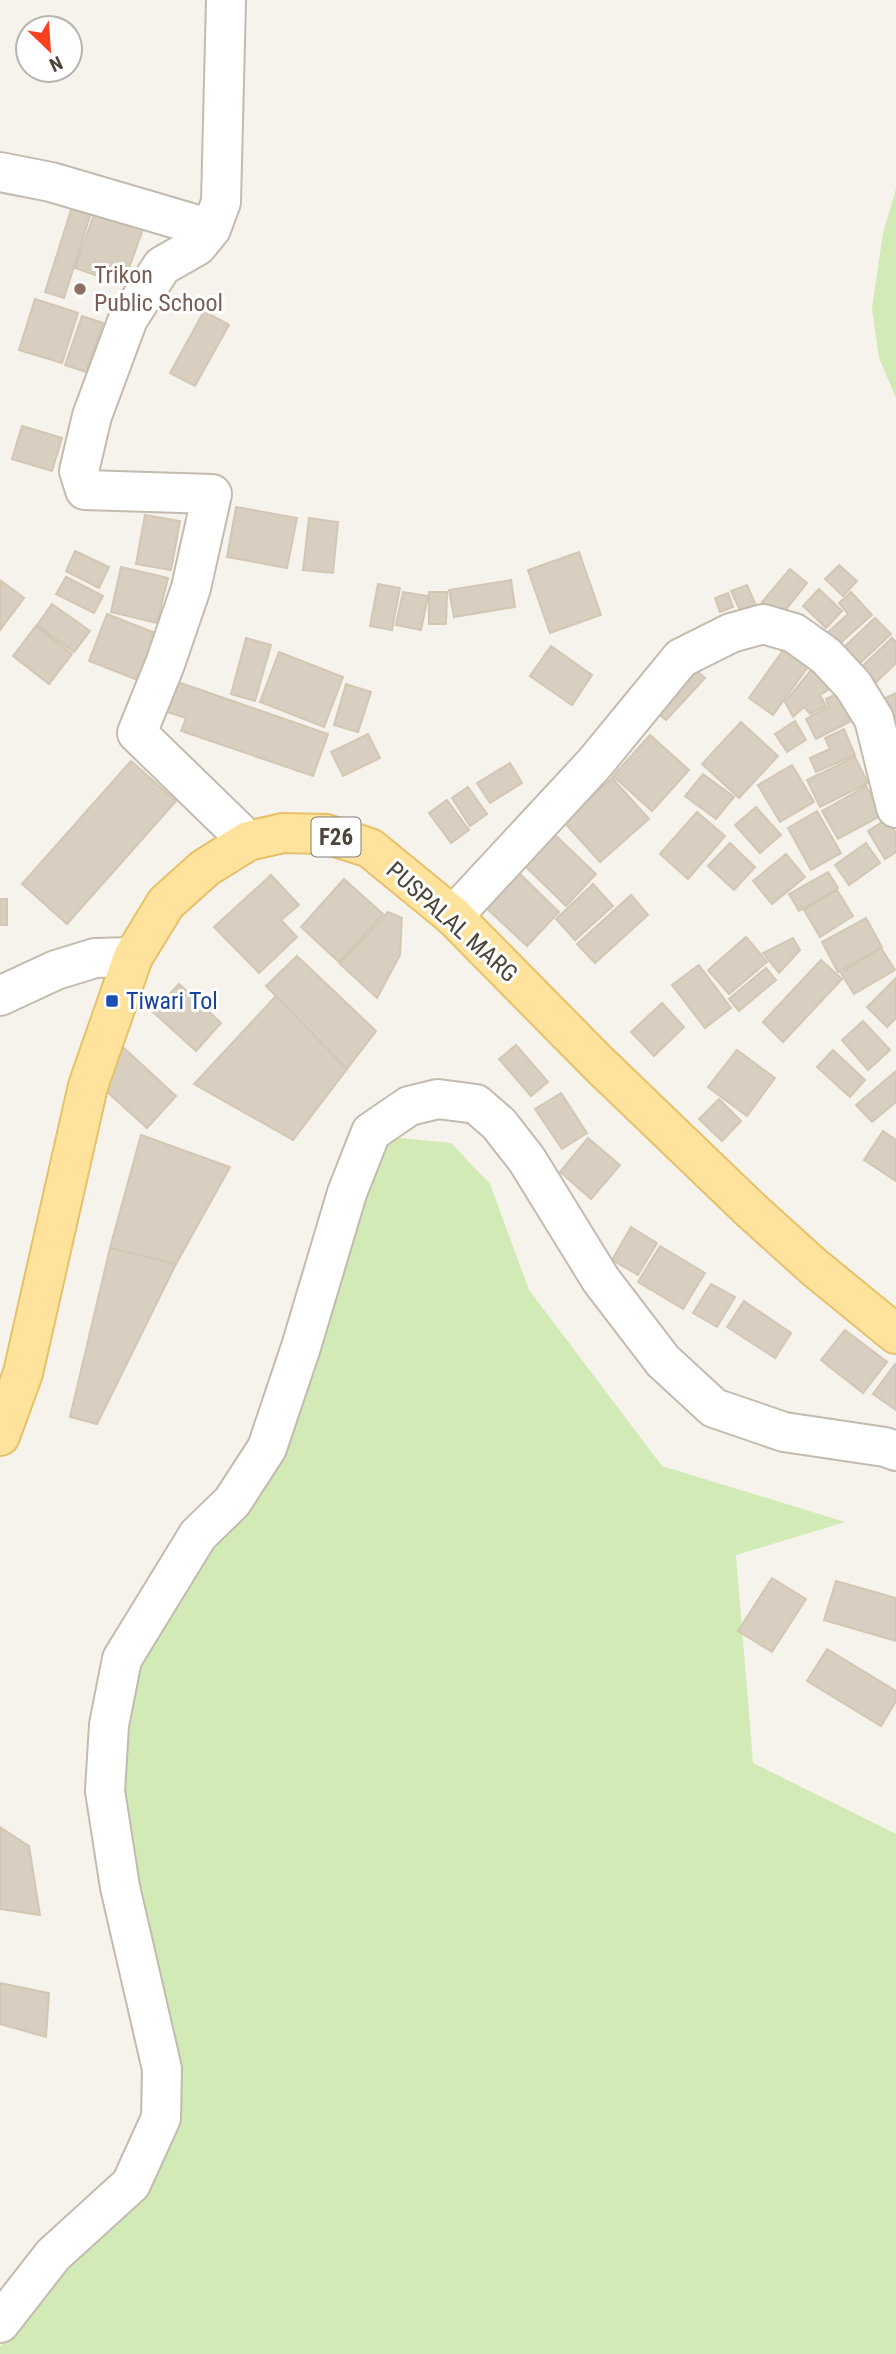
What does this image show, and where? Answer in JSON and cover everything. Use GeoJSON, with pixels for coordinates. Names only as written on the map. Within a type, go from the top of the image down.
{"type":"FeatureCollection","features":[{"type":"Feature","properties":{"kind":"main road","name":"PUSPALAL MARG"},"geometry":{"type":"LineString","coordinates":[[0,1436],[23,1373],[89,1086],[133,957],[166,903],[205,868],[248,841],[283,832],[326,834],[370,848],[453,916],[598,1063],[752,1211],[814,1268],[896,1334]]}},
{"type":"Feature","properties":{"kind":"street"},"geometry":{"type":"LineString","coordinates":[[226,0],[220,202],[211,229],[197,246],[163,266],[128,319],[92,416],[79,471],[85,490],[212,494],[191,588],[165,664],[137,733],[248,841]]}},
{"type":"Feature","properties":{"kind":"street"},"geometry":{"type":"LineString","coordinates":[[0,172],[63,185],[211,229]]}},
{"type":"Feature","properties":{"kind":"street"},"geometry":{"type":"LineString","coordinates":[[453,916],[594,764],[681,658],[731,633],[763,624],[794,633],[826,656],[853,685],[874,719],[896,808]]}},
{"type":"Feature","properties":{"kind":"street"},"geometry":{"type":"LineString","coordinates":[[0,996],[56,970],[95,958],[133,957]]}},
{"type":"Feature","properties":{"kind":"street"},"geometry":{"type":"LineString","coordinates":[[0,2323],[52,2255],[131,2184],[161,2118],[162,2069],[120,1887],[106,1791],[109,1725],[122,1659],[198,1535],[232,1502],[267,1448],[301,1347],[347,1193],[371,1132],[409,1106],[438,1099],[475,1104],[499,1124],[527,1160],[601,1280],[663,1362],[714,1408],[784,1432],[885,1447],[896,1451]]}},
{"type":"Feature","properties":{"kind":"green space"},"geometry":{"type":"Polygon","coordinates":[[[896,189],[896,398],[879,358],[872,308],[883,233],[896,189]]]}},
{"type":"Feature","properties":{"kind":"green space"},"geometry":{"type":"Polygon","coordinates":[[[390,1137],[451,1143],[490,1184],[529,1290],[662,1466],[845,1522],[736,1555],[753,1763],[896,1834],[896,2354],[0,2354],[0,2347],[149,2141],[105,1679],[307,1390],[338,1197],[390,1137]]]}},
{"type":"Feature","properties":{"kind":"building"},"geometry":{"type":"Polygon","coordinates":[[[73,204],[92,210],[64,298],[45,292],[73,204]]]}},
{"type":"Feature","properties":{"kind":"building"},"geometry":{"type":"Polygon","coordinates":[[[95,212],[143,229],[123,285],[75,268],[95,212]]]}},
{"type":"Feature","properties":{"kind":"building"},"geometry":{"type":"Polygon","coordinates":[[[35,299],[78,313],[62,363],[19,350],[35,299]]]}},
{"type":"Feature","properties":{"kind":"building"},"geometry":{"type":"Polygon","coordinates":[[[204,311],[229,325],[195,386],[170,373],[204,311]]]}},
{"type":"Feature","properties":{"kind":"building"},"geometry":{"type":"Polygon","coordinates":[[[82,316],[103,323],[86,372],[65,365],[82,316]]]}},
{"type":"Feature","properties":{"kind":"building"},"geometry":{"type":"Polygon","coordinates":[[[22,426],[62,438],[52,471],[12,459],[22,426]]]}},
{"type":"Feature","properties":{"kind":"building"},"geometry":{"type":"Polygon","coordinates":[[[236,507],[297,518],[287,568],[227,557],[236,507]]]}},
{"type":"Feature","properties":{"kind":"building"},"geometry":{"type":"Polygon","coordinates":[[[145,515],[180,521],[171,570],[136,564],[145,515]]]}},
{"type":"Feature","properties":{"kind":"building"},"geometry":{"type":"Polygon","coordinates":[[[309,518],[338,522],[333,573],[303,570],[309,518]]]}},
{"type":"Feature","properties":{"kind":"building"},"geometry":{"type":"Polygon","coordinates":[[[75,551],[109,567],[99,588],[66,571],[75,551]]]}},
{"type":"Feature","properties":{"kind":"building"},"geometry":{"type":"Polygon","coordinates":[[[579,552],[601,615],[550,633],[528,570],[579,552]]]}},
{"type":"Feature","properties":{"kind":"building"},"geometry":{"type":"Polygon","coordinates":[[[839,565],[857,581],[843,596],[825,579],[839,565]]]}},
{"type":"Feature","properties":{"kind":"building"},"geometry":{"type":"Polygon","coordinates":[[[121,567],[168,578],[157,623],[111,612],[121,567]]]}},
{"type":"Feature","properties":{"kind":"building"},"geometry":{"type":"Polygon","coordinates":[[[790,569],[807,583],[780,617],[762,602],[790,569]]]}},
{"type":"Feature","properties":{"kind":"building"},"geometry":{"type":"Polygon","coordinates":[[[66,577],[103,596],[94,613],[56,594],[66,577]]]}},
{"type":"Feature","properties":{"kind":"building"},"geometry":{"type":"Polygon","coordinates":[[[0,580],[24,598],[0,630],[0,580]]]}},
{"type":"Feature","properties":{"kind":"building"},"geometry":{"type":"Polygon","coordinates":[[[511,580],[515,607],[454,617],[449,590],[511,580]]]}},
{"type":"Feature","properties":{"kind":"building"},"geometry":{"type":"Polygon","coordinates":[[[378,584],[400,588],[392,630],[370,626],[378,584]]]}},
{"type":"Feature","properties":{"kind":"building"},"geometry":{"type":"Polygon","coordinates":[[[747,585],[759,612],[744,619],[731,591],[747,585]]]}},
{"type":"Feature","properties":{"kind":"building"},"geometry":{"type":"Polygon","coordinates":[[[819,589],[842,611],[826,628],[803,606],[819,589]]]}},
{"type":"Feature","properties":{"kind":"building"},"geometry":{"type":"Polygon","coordinates":[[[403,592],[428,596],[421,630],[396,625],[403,592]]]}},
{"type":"Feature","properties":{"kind":"building"},"geometry":{"type":"Polygon","coordinates":[[[429,592],[447,592],[446,624],[429,624],[429,592]]]}},
{"type":"Feature","properties":{"kind":"building"},"geometry":{"type":"Polygon","coordinates":[[[851,592],[872,615],[837,646],[827,633],[848,614],[839,603],[851,592]]]}},
{"type":"Feature","properties":{"kind":"building"},"geometry":{"type":"Polygon","coordinates":[[[728,593],[733,607],[720,612],[715,598],[728,593]]]}},
{"type":"Feature","properties":{"kind":"building"},"geometry":{"type":"Polygon","coordinates":[[[52,604],[90,631],[74,652],[37,625],[52,604]]]}},
{"type":"Feature","properties":{"kind":"building"},"geometry":{"type":"Polygon","coordinates":[[[107,614],[158,634],[140,681],[89,661],[107,614]]]}},
{"type":"Feature","properties":{"kind":"building"},"geometry":{"type":"Polygon","coordinates":[[[875,618],[891,634],[858,665],[843,648],[875,618]]]}},
{"type":"Feature","properties":{"kind":"building"},"geometry":{"type":"Polygon","coordinates":[[[36,626],[72,654],[49,684],[13,656],[36,626]]]}},
{"type":"Feature","properties":{"kind":"building"},"geometry":{"type":"Polygon","coordinates":[[[246,638],[271,645],[255,701],[231,694],[246,638]]]}},
{"type":"Feature","properties":{"kind":"building"},"geometry":{"type":"Polygon","coordinates":[[[892,638],[896,642],[896,663],[870,688],[855,673],[892,638]]]}},
{"type":"Feature","properties":{"kind":"building"},"geometry":{"type":"Polygon","coordinates":[[[789,642],[813,660],[773,715],[749,698],[789,642]]]}},
{"type":"Feature","properties":{"kind":"building"},"geometry":{"type":"Polygon","coordinates":[[[551,646],[592,675],[572,705],[530,676],[551,646]]]}},
{"type":"Feature","properties":{"kind":"building"},"geometry":{"type":"Polygon","coordinates":[[[279,652],[343,677],[324,727],[260,702],[279,652]]]}},
{"type":"Feature","properties":{"kind":"building"},"geometry":{"type":"Polygon","coordinates":[[[819,660],[836,685],[820,695],[826,706],[810,714],[804,707],[793,717],[785,702],[819,660]]]}},
{"type":"Feature","properties":{"kind":"building"},"geometry":{"type":"Polygon","coordinates":[[[687,662],[705,678],[666,720],[649,705],[687,662]]]}},
{"type":"Feature","properties":{"kind":"building"},"geometry":{"type":"Polygon","coordinates":[[[169,679],[328,734],[313,776],[181,731],[186,718],[158,709],[169,679]]]}},
{"type":"Feature","properties":{"kind":"building"},"geometry":{"type":"Polygon","coordinates":[[[346,684],[371,692],[358,732],[334,725],[346,684]]]}},
{"type":"Feature","properties":{"kind":"building"},"geometry":{"type":"Polygon","coordinates":[[[849,688],[863,715],[816,739],[806,719],[829,707],[826,699],[849,688]]]}},
{"type":"Feature","properties":{"kind":"building"},"geometry":{"type":"Polygon","coordinates":[[[896,693],[896,727],[886,731],[874,703],[896,693]]]}},
{"type":"Feature","properties":{"kind":"building"},"geometry":{"type":"Polygon","coordinates":[[[795,721],[806,740],[787,752],[775,734],[795,721]]]}},
{"type":"Feature","properties":{"kind":"building"},"geometry":{"type":"Polygon","coordinates":[[[741,722],[778,756],[739,798],[702,764],[741,722]]]}},
{"type":"Feature","properties":{"kind":"building"},"geometry":{"type":"Polygon","coordinates":[[[844,729],[855,755],[816,772],[810,758],[830,749],[825,738],[844,729]]]}},
{"type":"Feature","properties":{"kind":"building"},"geometry":{"type":"Polygon","coordinates":[[[368,734],[380,758],[343,776],[331,752],[368,734]]]}},
{"type":"Feature","properties":{"kind":"building"},"geometry":{"type":"Polygon","coordinates":[[[650,735],[689,770],[652,811],[613,776],[650,735]]]}},
{"type":"Feature","properties":{"kind":"building"},"geometry":{"type":"Polygon","coordinates":[[[855,757],[868,783],[820,807],[807,780],[855,757]]]}},
{"type":"Feature","properties":{"kind":"building"},"geometry":{"type":"Polygon","coordinates":[[[131,761],[176,801],[67,924],[22,884],[131,761]]]}},
{"type":"Feature","properties":{"kind":"building"},"geometry":{"type":"Polygon","coordinates":[[[510,763],[522,783],[490,803],[477,783],[510,763]]]}},
{"type":"Feature","properties":{"kind":"building"},"geometry":{"type":"Polygon","coordinates":[[[792,765],[814,802],[780,822],[758,785],[792,765]]]}},
{"type":"Feature","properties":{"kind":"building"},"geometry":{"type":"Polygon","coordinates":[[[703,774],[734,797],[716,819],[685,796],[703,774]]]}},
{"type":"Feature","properties":{"kind":"building"},"geometry":{"type":"Polygon","coordinates":[[[612,778],[649,819],[600,862],[564,822],[612,778]]]}},
{"type":"Feature","properties":{"kind":"building"},"geometry":{"type":"Polygon","coordinates":[[[866,786],[882,815],[838,839],[822,811],[866,786]]]}},
{"type":"Feature","properties":{"kind":"building"},"geometry":{"type":"Polygon","coordinates":[[[468,787],[487,814],[470,826],[452,798],[468,787]]]}},
{"type":"Feature","properties":{"kind":"building"},"geometry":{"type":"Polygon","coordinates":[[[447,800],[469,830],[451,843],[429,813],[447,800]]]}},
{"type":"Feature","properties":{"kind":"building"},"geometry":{"type":"Polygon","coordinates":[[[756,807],[781,835],[760,853],[735,825],[756,807]]]}},
{"type":"Feature","properties":{"kind":"building"},"geometry":{"type":"Polygon","coordinates":[[[817,811],[841,853],[811,870],[788,828],[817,811]]]}},
{"type":"Feature","properties":{"kind":"building"},"geometry":{"type":"Polygon","coordinates":[[[697,812],[725,836],[688,879],[660,854],[697,812]]]}},
{"type":"Feature","properties":{"kind":"building"},"geometry":{"type":"Polygon","coordinates":[[[887,819],[896,833],[896,852],[885,859],[868,831],[887,819]]]}},
{"type":"Feature","properties":{"kind":"building"},"geometry":{"type":"Polygon","coordinates":[[[554,834],[596,874],[566,906],[524,865],[554,834]]]}},
{"type":"Feature","properties":{"kind":"building"},"geometry":{"type":"Polygon","coordinates":[[[730,843],[755,867],[734,890],[708,866],[730,843]]]}},
{"type":"Feature","properties":{"kind":"building"},"geometry":{"type":"Polygon","coordinates":[[[866,843],[880,863],[849,885],[835,865],[866,843]]]}},
{"type":"Feature","properties":{"kind":"building"},"geometry":{"type":"Polygon","coordinates":[[[786,854],[805,877],[772,904],[753,881],[786,854]]]}},
{"type":"Feature","properties":{"kind":"building"},"geometry":{"type":"Polygon","coordinates":[[[516,870],[559,912],[527,946],[483,905],[516,870]]]}},
{"type":"Feature","properties":{"kind":"building"},"geometry":{"type":"Polygon","coordinates":[[[828,872],[838,888],[799,911],[789,894],[828,872]]]}},
{"type":"Feature","properties":{"kind":"building"},"geometry":{"type":"Polygon","coordinates":[[[271,875],[299,905],[281,920],[297,937],[259,973],[214,927],[271,875]]]}},
{"type":"Feature","properties":{"kind":"building"},"geometry":{"type":"Polygon","coordinates":[[[344,879],[383,914],[339,962],[301,927],[344,879]]]}},
{"type":"Feature","properties":{"kind":"building"},"geometry":{"type":"Polygon","coordinates":[[[593,884],[613,906],[575,940],[556,919],[593,884]]]}},
{"type":"Feature","properties":{"kind":"building"},"geometry":{"type":"Polygon","coordinates":[[[837,890],[853,916],[820,937],[804,910],[837,890]]]}},
{"type":"Feature","properties":{"kind":"building"},"geometry":{"type":"Polygon","coordinates":[[[631,895],[648,915],[595,963],[577,944],[631,895]]]}},
{"type":"Feature","properties":{"kind":"building"},"geometry":{"type":"Polygon","coordinates":[[[0,899],[7,899],[7,925],[0,925],[0,899]]]}},
{"type":"Feature","properties":{"kind":"building"},"geometry":{"type":"Polygon","coordinates":[[[388,912],[402,918],[400,955],[377,998],[340,964],[388,912]]]}},
{"type":"Feature","properties":{"kind":"building"},"geometry":{"type":"Polygon","coordinates":[[[866,918],[882,947],[838,972],[822,942],[866,918]]]}},
{"type":"Feature","properties":{"kind":"building"},"geometry":{"type":"Polygon","coordinates":[[[746,937],[767,962],[729,994],[708,970],[746,937]]]}},
{"type":"Feature","properties":{"kind":"building"},"geometry":{"type":"Polygon","coordinates":[[[793,938],[800,950],[779,973],[763,953],[793,938]]]}},
{"type":"Feature","properties":{"kind":"building"},"geometry":{"type":"Polygon","coordinates":[[[881,948],[895,970],[854,994],[841,973],[881,948]]]}},
{"type":"Feature","properties":{"kind":"building"},"geometry":{"type":"Polygon","coordinates":[[[297,956],[376,1031],[347,1069],[266,986],[297,956]]]}},
{"type":"Feature","properties":{"kind":"building"},"geometry":{"type":"Polygon","coordinates":[[[821,960],[842,979],[783,1042],[763,1022],[821,960]]]}},
{"type":"Feature","properties":{"kind":"building"},"geometry":{"type":"Polygon","coordinates":[[[699,965],[731,1008],[705,1028],[672,985],[699,965]]]}},
{"type":"Feature","properties":{"kind":"building"},"geometry":{"type":"Polygon","coordinates":[[[766,968],[776,980],[739,1011],[729,999],[766,968]]]}},
{"type":"Feature","properties":{"kind":"building"},"geometry":{"type":"Polygon","coordinates":[[[896,978],[896,1018],[887,1027],[867,1007],[896,978]]]}},
{"type":"Feature","properties":{"kind":"building"},"geometry":{"type":"Polygon","coordinates":[[[179,984],[221,1023],[196,1051],[153,1012],[179,984]]]}},
{"type":"Feature","properties":{"kind":"building"},"geometry":{"type":"Polygon","coordinates":[[[276,996],[347,1069],[293,1140],[194,1084],[276,996]]]}},
{"type":"Feature","properties":{"kind":"building"},"geometry":{"type":"Polygon","coordinates":[[[662,1003],[684,1027],[654,1056],[631,1032],[662,1003]]]}},
{"type":"Feature","properties":{"kind":"building"},"geometry":{"type":"Polygon","coordinates":[[[863,1021],[890,1050],[868,1070],[842,1040],[863,1021]]]}},
{"type":"Feature","properties":{"kind":"building"},"geometry":{"type":"Polygon","coordinates":[[[516,1045],[548,1082],[531,1096],[499,1059],[516,1045]]]}},
{"type":"Feature","properties":{"kind":"building"},"geometry":{"type":"Polygon","coordinates":[[[124,1048],[176,1096],[147,1128],[95,1081],[124,1048]]]}},
{"type":"Feature","properties":{"kind":"building"},"geometry":{"type":"Polygon","coordinates":[[[737,1050],[775,1078],[747,1116],[708,1087],[737,1050]]]}},
{"type":"Feature","properties":{"kind":"building"},"geometry":{"type":"Polygon","coordinates":[[[833,1050],[865,1080],[850,1097],[817,1067],[833,1050]]]}},
{"type":"Feature","properties":{"kind":"building"},"geometry":{"type":"Polygon","coordinates":[[[896,1071],[896,1102],[872,1122],[856,1105],[896,1071]]]}},
{"type":"Feature","properties":{"kind":"building"},"geometry":{"type":"Polygon","coordinates":[[[561,1093],[587,1133],[562,1149],[535,1109],[561,1093]]]}},
{"type":"Feature","properties":{"kind":"building"},"geometry":{"type":"Polygon","coordinates":[[[719,1099],[741,1121],[722,1141],[699,1119],[719,1099]]]}},
{"type":"Feature","properties":{"kind":"building"},"geometry":{"type":"Polygon","coordinates":[[[883,1131],[896,1140],[896,1181],[864,1160],[883,1131]]]}},
{"type":"Feature","properties":{"kind":"building"},"geometry":{"type":"Polygon","coordinates":[[[141,1135],[230,1167],[176,1264],[110,1248],[141,1135]]]}},
{"type":"Feature","properties":{"kind":"building"},"geometry":{"type":"Polygon","coordinates":[[[588,1138],[620,1165],[591,1199],[560,1172],[588,1138]]]}},
{"type":"Feature","properties":{"kind":"building"},"geometry":{"type":"Polygon","coordinates":[[[631,1227],[657,1243],[638,1275],[612,1260],[631,1227]]]}},
{"type":"Feature","properties":{"kind":"building"},"geometry":{"type":"Polygon","coordinates":[[[660,1246],[705,1273],[683,1309],[638,1282],[660,1246]]]}},
{"type":"Feature","properties":{"kind":"building"},"geometry":{"type":"Polygon","coordinates":[[[110,1248],[176,1264],[97,1424],[70,1417],[110,1248]]]}},
{"type":"Feature","properties":{"kind":"building"},"geometry":{"type":"Polygon","coordinates":[[[711,1284],[735,1297],[717,1327],[693,1313],[711,1284]]]}},
{"type":"Feature","properties":{"kind":"building"},"geometry":{"type":"Polygon","coordinates":[[[744,1301],[791,1333],[775,1358],[727,1327],[744,1301]]]}},
{"type":"Feature","properties":{"kind":"building"},"geometry":{"type":"Polygon","coordinates":[[[845,1330],[887,1362],[863,1393],[821,1360],[845,1330]]]}},
{"type":"Feature","properties":{"kind":"building"},"geometry":{"type":"Polygon","coordinates":[[[896,1365],[896,1410],[873,1394],[896,1365]]]}},
{"type":"Feature","properties":{"kind":"building"},"geometry":{"type":"Polygon","coordinates":[[[772,1578],[806,1599],[772,1652],[738,1631],[772,1578]]]}},
{"type":"Feature","properties":{"kind":"building"},"geometry":{"type":"Polygon","coordinates":[[[836,1581],[896,1598],[896,1641],[824,1620],[836,1581]]]}},
{"type":"Feature","properties":{"kind":"building"},"geometry":{"type":"Polygon","coordinates":[[[827,1649],[896,1691],[896,1701],[881,1726],[807,1681],[827,1649]]]}},
{"type":"Feature","properties":{"kind":"building"},"geometry":{"type":"Polygon","coordinates":[[[0,1827],[29,1846],[40,1915],[0,1909],[0,1827]]]}},
{"type":"Feature","properties":{"kind":"building"},"geometry":{"type":"Polygon","coordinates":[[[0,1983],[49,1993],[46,2037],[0,2024],[0,1983]]]}},
{"type":"Feature","properties":{"kind":"place","name":"Trikon Public School"},"geometry":{"type":"Point","coordinates":[80,289]}},
{"type":"Feature","properties":{"kind":"place","name":"Tiwari Tol"},"geometry":{"type":"Point","coordinates":[112,1001]}}]}
